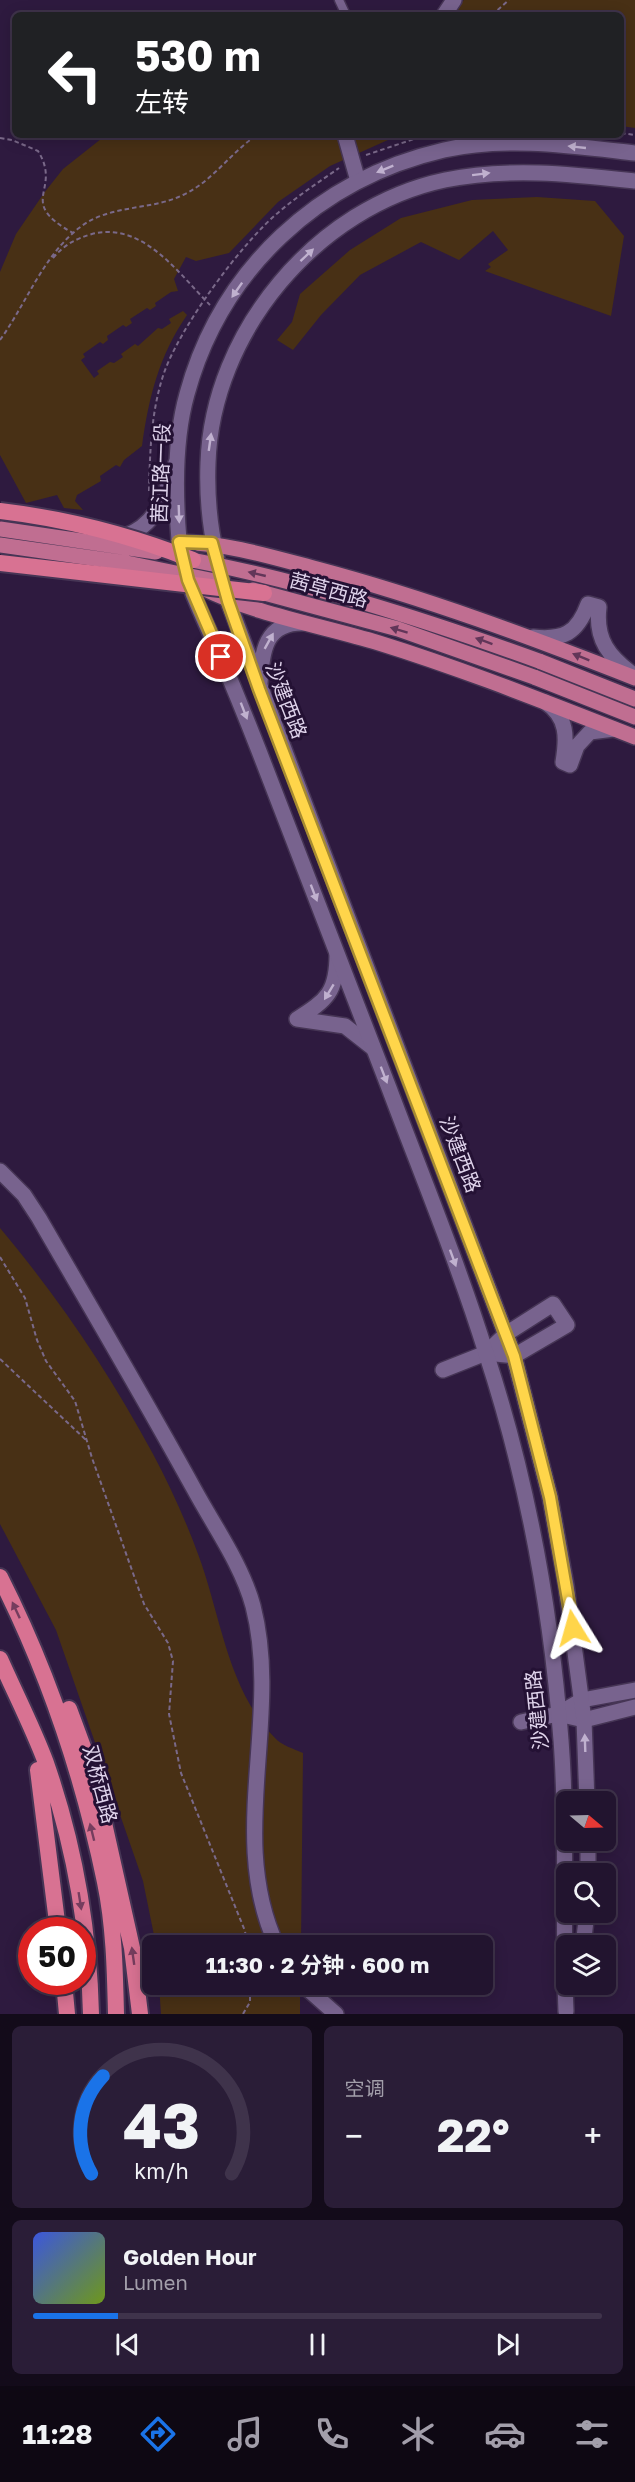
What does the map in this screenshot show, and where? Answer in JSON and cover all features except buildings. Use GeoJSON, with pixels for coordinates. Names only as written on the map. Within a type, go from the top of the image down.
{"type":"FeatureCollection","features":[{"type":"Feature","properties":{"kind":"highway"},"geometry":{"type":"LineString","coordinates":[[0,511],[85,524],[122,534],[194,560]]}},
{"type":"Feature","properties":{"kind":"highway"},"geometry":{"type":"LineString","coordinates":[[0,563],[264,593]]}},
{"type":"Feature","properties":{"kind":"highway","name":"双桥西路"},"geometry":{"type":"LineString","coordinates":[[0,1577],[60,1713],[105,1884],[115,1968],[116,2014]]}},
{"type":"Feature","properties":{"kind":"highway"},"geometry":{"type":"LineString","coordinates":[[31,1643],[68,1707],[93,1774],[132,1948],[141,2014]]}},
{"type":"Feature","properties":{"kind":"highway"},"geometry":{"type":"LineString","coordinates":[[2,1663],[33,1743],[45,1814],[57,1917]]}},
{"type":"Feature","properties":{"kind":"highway"},"geometry":{"type":"LineString","coordinates":[[2,1663],[45,1763],[70,1847],[90,1962],[91,2014]]}},
{"type":"Feature","properties":{"kind":"highway"},"geometry":{"type":"LineString","coordinates":[[65,1995],[67,2014]]}},
{"type":"Feature","properties":{"kind":"main road"},"geometry":{"type":"LineString","coordinates":[[346,138],[358,181]]}},
{"type":"Feature","properties":{"kind":"main road","name":"茜江路一段"},"geometry":{"type":"LineString","coordinates":[[179,542],[177,459],[187,394],[202,351],[233,293],[274,241],[301,216],[358,181],[411,159],[448,149],[480,145],[547,144],[635,153]]}},
{"type":"Feature","properties":{"kind":"main road"},"geometry":{"type":"LineString","coordinates":[[212,543],[207,462],[217,402],[227,373],[258,312],[278,284],[308,252],[347,223],[375,207],[442,181],[482,174],[528,171],[635,181]]}},
{"type":"Feature","properties":{"kind":"main road"},"geometry":{"type":"LineString","coordinates":[[125,536],[140,530],[156,514],[177,459]]}},
{"type":"Feature","properties":{"kind":"main road"},"geometry":{"type":"LineString","coordinates":[[0,518],[125,536],[212,543],[362,581],[530,637],[635,677]]}},
{"type":"Feature","properties":{"kind":"main road","name":"茜草西路"},"geometry":{"type":"LineString","coordinates":[[0,529],[65,537],[194,560],[402,613],[539,661],[635,699]]}},
{"type":"Feature","properties":{"kind":"main road"},"geometry":{"type":"LineString","coordinates":[[121,568],[125,536]]}},
{"type":"Feature","properties":{"kind":"main road","name":"沙建西路"},"geometry":{"type":"LineString","coordinates":[[179,542],[188,580],[238,696],[337,951],[486,1353],[524,1486],[546,1601],[558,1714],[565,1845],[562,1929],[566,2012]]}},
{"type":"Feature","properties":{"kind":"main road","name":"沙建西路"},"geometry":{"type":"LineString","coordinates":[[212,543],[228,601],[259,689],[514,1356],[556,1529],[582,1700],[587,1791]]}},
{"type":"Feature","properties":{"kind":"main road","name":"茜草西路"},"geometry":{"type":"LineString","coordinates":[[0,545],[126,563],[264,593],[398,629],[534,677],[635,717]]}},
{"type":"Feature","properties":{"kind":"main road"},"geometry":{"type":"LineString","coordinates":[[0,550],[188,580],[228,601],[348,633],[545,702],[635,737]]}},
{"type":"Feature","properties":{"kind":"main road"},"geometry":{"type":"LineString","coordinates":[[348,633],[362,581]]}},
{"type":"Feature","properties":{"kind":"main road"},"geometry":{"type":"LineString","coordinates":[[530,637],[557,638],[565,635],[580,622],[588,604],[599,607],[598,628],[604,647],[635,677]]}},
{"type":"Feature","properties":{"kind":"main road"},"geometry":{"type":"LineString","coordinates":[[259,689],[263,654],[269,637],[284,625],[311,623]]}},
{"type":"Feature","properties":{"kind":"main road"},"geometry":{"type":"LineString","coordinates":[[545,702],[553,707],[565,726],[563,762],[570,765],[577,746],[590,732],[614,729]]}},
{"type":"Feature","properties":{"kind":"main road"},"geometry":{"type":"LineString","coordinates":[[337,951],[337,971],[327,997],[297,1020],[345,1026],[373,1048]]}},
{"type":"Feature","properties":{"kind":"main road"},"geometry":{"type":"LineString","coordinates":[[0,1171],[24,1195],[39,1218],[160,1428],[240,1574],[253,1604],[260,1640],[261,1674],[253,1852],[259,1896],[273,1935]]}},
{"type":"Feature","properties":{"kind":"main road"},"geometry":{"type":"LineString","coordinates":[[443,1370],[486,1353],[506,1334],[553,1304],[567,1325],[514,1356],[486,1353]]}},
{"type":"Feature","properties":{"kind":"main road"},"geometry":{"type":"LineString","coordinates":[[521,1722],[558,1714],[582,1700],[635,1690]]}},
{"type":"Feature","properties":{"kind":"main road"},"geometry":{"type":"LineString","coordinates":[[558,1714],[584,1720],[635,1707]]}},
{"type":"Feature","properties":{"kind":"main road"},"geometry":{"type":"LineString","coordinates":[[314,1995],[336,2014]]}},
{"type":"Feature","properties":{"kind":"main road","name":"沙建西路"},"geometry":{"type":"LineString","coordinates":[[566,2012],[570,1995]]}},
{"type":"Feature","properties":{"kind":"path"},"geometry":{"type":"LineString","coordinates":[[495,12],[509,0]]}},
{"type":"Feature","properties":{"kind":"path"},"geometry":{"type":"LineString","coordinates":[[0,138],[12,140],[39,151],[47,170],[42,203],[44,212],[54,222],[73,233]]}},
{"type":"Feature","properties":{"kind":"path"},"geometry":{"type":"LineString","coordinates":[[0,340],[47,265],[73,233],[87,223],[111,212],[165,202],[182,196],[210,178],[253,138]]}},
{"type":"Feature","properties":{"kind":"path"},"geometry":{"type":"LineString","coordinates":[[47,265],[72,241],[97,233],[123,234],[143,242],[163,257],[220,316]]}},
{"type":"Feature","properties":{"kind":"path"},"geometry":{"type":"LineString","coordinates":[[0,1257],[25,1298],[37,1340],[46,1361],[75,1401],[86,1440],[144,1605],[162,1632],[172,1655],[169,1714],[181,1773],[246,1935]]}},
{"type":"Feature","properties":{"kind":"path"},"geometry":{"type":"LineString","coordinates":[[0,1359],[86,1440]]}},
{"type":"Feature","properties":{"kind":"path"},"geometry":{"type":"LineString","coordinates":[[243,2014],[250,2002],[250,1995]]}},
{"type":"Feature","properties":{"kind":"shaded area"},"geometry":{"type":"Polygon","coordinates":[[[464,0],[635,0],[635,128],[624,126],[624,12],[449,12],[464,0]]]}},
{"type":"Feature","properties":{"kind":"shaded area"},"geometry":{"type":"Polygon","coordinates":[[[102,138],[392,138],[330,166],[278,202],[229,253],[196,261],[186,257],[174,279],[178,291],[171,292],[155,303],[156,306],[150,310],[147,308],[130,319],[132,323],[126,327],[123,325],[107,336],[108,340],[103,344],[100,342],[83,354],[85,357],[81,360],[94,378],[99,374],[97,371],[123,357],[121,354],[135,344],[138,346],[158,328],[162,329],[171,323],[169,319],[183,311],[187,315],[162,361],[148,410],[142,446],[124,460],[120,467],[116,465],[100,476],[101,481],[77,495],[75,501],[83,510],[64,508],[57,495],[26,503],[0,455],[0,272],[16,234],[63,169],[102,138]]]}},
{"type":"Feature","properties":{"kind":"shaded area"},"geometry":{"type":"Polygon","coordinates":[[[537,197],[595,201],[624,236],[611,316],[485,271],[491,267],[488,264],[508,250],[493,231],[459,260],[421,242],[360,275],[321,315],[293,350],[277,340],[292,322],[300,294],[350,250],[401,218],[472,200],[537,197]]]}},
{"type":"Feature","properties":{"kind":"shaded area"},"geometry":{"type":"Polygon","coordinates":[[[0,1228],[43,1282],[82,1337],[119,1394],[153,1454],[193,1542],[206,1577],[227,1650],[246,1697],[259,1719],[275,1738],[284,1745],[303,1753],[301,1935],[154,1935],[143,1881],[56,1630],[0,1524],[0,1228]]]}},
{"type":"Feature","properties":{"kind":"shaded area"},"geometry":{"type":"Polygon","coordinates":[[[160,1995],[300,1995],[300,2014],[161,2014],[160,1995]]]}},
{"type":"Feature","properties":{"kind":"route"},"geometry":{"type":"LineString","coordinates":[[221,657],[188,580],[179,542],[212,543],[228,601],[259,689],[514,1356],[550,1497],[573,1628]]}}]}
